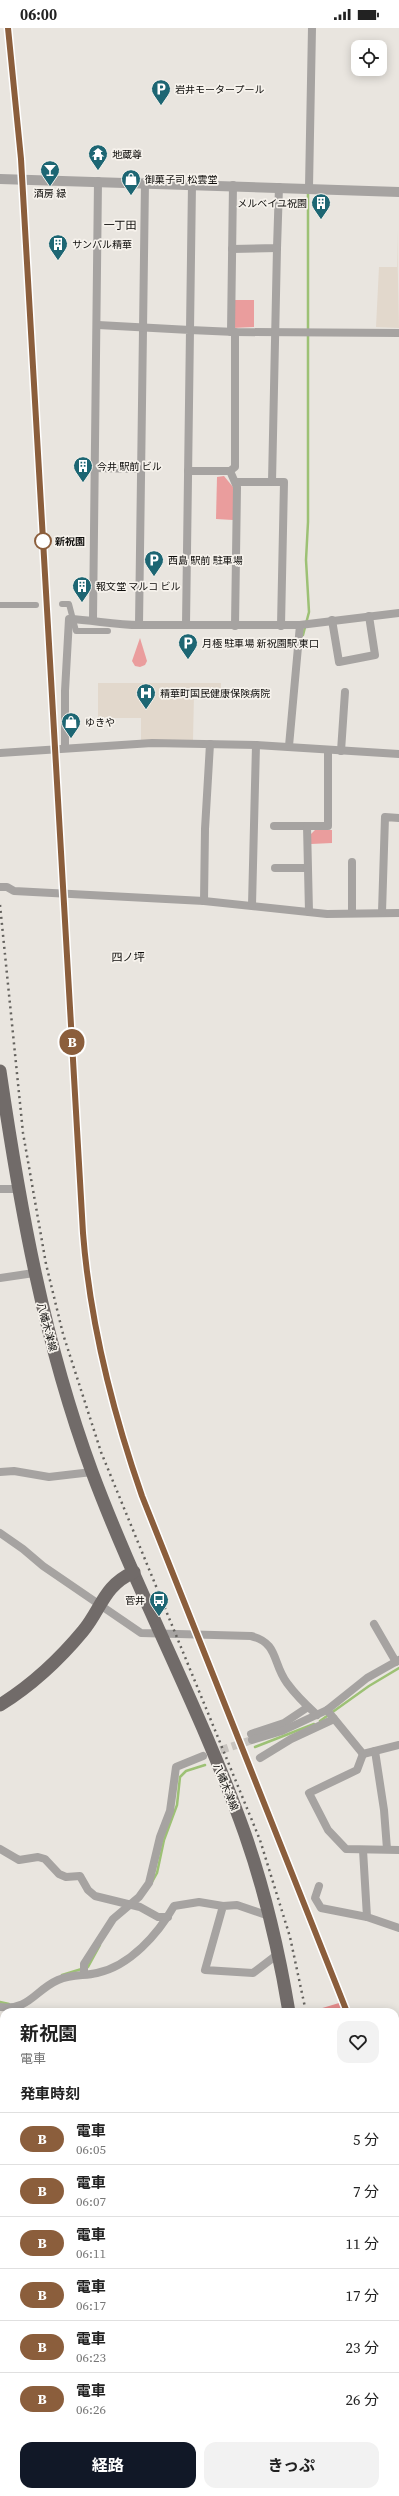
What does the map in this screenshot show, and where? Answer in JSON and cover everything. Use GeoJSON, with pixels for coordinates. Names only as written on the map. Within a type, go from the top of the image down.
{"type":"FeatureCollection","features":[{"type":"Feature","properties":{"kind":"main road","name":"八幡木津線"},"geometry":{"type":"LineString","coordinates":[[0,1071],[34,1273],[49,1336],[92,1472],[161,1634],[185,1685],[242,1826],[269,1916],[288,2008]]}},
{"type":"Feature","properties":{"kind":"main road"},"geometry":{"type":"LineString","coordinates":[[0,1705],[22,1691],[59,1658],[84,1630],[98,1605],[110,1588],[119,1578],[134,1572]]}},
{"type":"Feature","properties":{"kind":"street"},"geometry":{"type":"LineString","coordinates":[[309,187],[312,28]]}},
{"type":"Feature","properties":{"kind":"street"},"geometry":{"type":"LineString","coordinates":[[0,179],[309,187],[399,192]]}},
{"type":"Feature","properties":{"kind":"street"},"geometry":{"type":"LineString","coordinates":[[91,619],[98,324],[98,181]]}},
{"type":"Feature","properties":{"kind":"street"},"geometry":{"type":"LineString","coordinates":[[139,625],[145,182]]}},
{"type":"Feature","properties":{"kind":"street"},"geometry":{"type":"LineString","coordinates":[[186,625],[192,184]]}},
{"type":"Feature","properties":{"kind":"street"},"geometry":{"type":"LineString","coordinates":[[188,471],[230,471],[234,467],[232,249],[233,185]]}},
{"type":"Feature","properties":{"kind":"street"},"geometry":{"type":"LineString","coordinates":[[272,482],[279,187]]}},
{"type":"Feature","properties":{"kind":"street"},"geometry":{"type":"LineString","coordinates":[[232,249],[277,248]]}},
{"type":"Feature","properties":{"kind":"street"},"geometry":{"type":"LineString","coordinates":[[98,324],[143,328],[233,332],[399,333]]}},
{"type":"Feature","properties":{"kind":"street"},"geometry":{"type":"LineString","coordinates":[[95,468],[141,469]]}},
{"type":"Feature","properties":{"kind":"street"},"geometry":{"type":"LineString","coordinates":[[230,471],[236,482],[235,626]]}},
{"type":"Feature","properties":{"kind":"street"},"geometry":{"type":"LineString","coordinates":[[236,482],[284,482],[281,626]]}},
{"type":"Feature","properties":{"kind":"street"},"geometry":{"type":"LineString","coordinates":[[62,604],[69,604],[76,631],[108,631]]}},
{"type":"Feature","properties":{"kind":"street"},"geometry":{"type":"LineString","coordinates":[[0,605],[36,605]]}},
{"type":"Feature","properties":{"kind":"street"},"geometry":{"type":"LineString","coordinates":[[65,748],[65,690],[69,619],[91,619],[100,622],[139,625],[281,626],[399,613]]}},
{"type":"Feature","properties":{"kind":"street"},"geometry":{"type":"LineString","coordinates":[[332,620],[339,662],[375,655],[369,616]]}},
{"type":"Feature","properties":{"kind":"street"},"geometry":{"type":"LineString","coordinates":[[289,746],[300,625]]}},
{"type":"Feature","properties":{"kind":"street"},"geometry":{"type":"LineString","coordinates":[[340,751],[345,692]]}},
{"type":"Feature","properties":{"kind":"street"},"geometry":{"type":"LineString","coordinates":[[0,753],[152,744],[210,744],[289,746],[340,751],[399,754]]}},
{"type":"Feature","properties":{"kind":"street"},"geometry":{"type":"LineString","coordinates":[[204,901],[205,829],[210,744]]}},
{"type":"Feature","properties":{"kind":"street"},"geometry":{"type":"LineString","coordinates":[[252,905],[256,745]]}},
{"type":"Feature","properties":{"kind":"street"},"geometry":{"type":"LineString","coordinates":[[274,826],[328,826],[328,750]]}},
{"type":"Feature","properties":{"kind":"street"},"geometry":{"type":"LineString","coordinates":[[382,912],[385,817],[399,818]]}},
{"type":"Feature","properties":{"kind":"street"},"geometry":{"type":"LineString","coordinates":[[308,826],[309,912]]}},
{"type":"Feature","properties":{"kind":"street"},"geometry":{"type":"LineString","coordinates":[[352,862],[352,913]]}},
{"type":"Feature","properties":{"kind":"street"},"geometry":{"type":"LineString","coordinates":[[276,868],[308,868]]}},
{"type":"Feature","properties":{"kind":"street"},"geometry":{"type":"LineString","coordinates":[[0,887],[7,887],[14,891],[204,901],[309,912],[399,913]]}},
{"type":"Feature","properties":{"kind":"street"},"geometry":{"type":"LineString","coordinates":[[0,1189],[19,1189]]}},
{"type":"Feature","properties":{"kind":"street"},"geometry":{"type":"LineString","coordinates":[[0,1278],[34,1273]]}},
{"type":"Feature","properties":{"kind":"street"},"geometry":{"type":"LineString","coordinates":[[0,1472],[14,1471],[49,1477],[92,1472]]}},
{"type":"Feature","properties":{"kind":"street"},"geometry":{"type":"LineString","coordinates":[[0,1533],[98,1605],[142,1633],[251,1636],[263,1639],[272,1651],[286,1683],[317,1715]]}},
{"type":"Feature","properties":{"kind":"street"},"geometry":{"type":"LineString","coordinates":[[260,1758],[330,1715],[367,1678],[398,1661],[374,1624]]}},
{"type":"Feature","properties":{"kind":"street"},"geometry":{"type":"LineString","coordinates":[[308,1707],[284,1723],[252,1737],[282,1731],[317,1715],[330,1715],[363,1754]]}},
{"type":"Feature","properties":{"kind":"street"},"geometry":{"type":"LineString","coordinates":[[363,1754],[399,1746]]}},
{"type":"Feature","properties":{"kind":"street"},"geometry":{"type":"LineString","coordinates":[[375,1751],[384,1810],[387,1849]]}},
{"type":"Feature","properties":{"kind":"street"},"geometry":{"type":"LineString","coordinates":[[363,1754],[357,1770],[309,1793],[328,1830],[346,1849],[399,1850]]}},
{"type":"Feature","properties":{"kind":"street"},"geometry":{"type":"LineString","coordinates":[[84,1973],[84,1964],[113,1919],[139,1897],[149,1884],[160,1837],[170,1811],[176,1767],[202,1756]]}},
{"type":"Feature","properties":{"kind":"street"},"geometry":{"type":"LineString","coordinates":[[0,1849],[19,1860],[38,1857],[45,1859],[59,1874],[66,1877],[80,1876],[88,1890],[95,1896],[130,1904],[158,1916],[168,1917]]}},
{"type":"Feature","properties":{"kind":"street"},"geometry":{"type":"LineString","coordinates":[[363,1850],[367,1917]]}},
{"type":"Feature","properties":{"kind":"street"},"geometry":{"type":"LineString","coordinates":[[319,1886],[315,1898],[321,1908],[367,1917],[399,1928]]}},
{"type":"Feature","properties":{"kind":"street"},"geometry":{"type":"LineString","coordinates":[[15,2008],[23,2005],[57,1980],[84,1973],[102,1971],[135,1954],[168,1917],[174,1906],[199,1902],[223,1906],[237,1905],[269,1916]]}},
{"type":"Feature","properties":{"kind":"street"},"geometry":{"type":"LineString","coordinates":[[223,1906],[205,1970],[253,1973],[278,1954]]}},
{"type":"Feature","properties":{"kind":"shaded area"},"geometry":{"type":"Polygon","coordinates":[[[397,230],[399,328],[376,327],[379,267],[397,267],[397,230]]]}},
{"type":"Feature","properties":{"kind":"shaded area"},"geometry":{"type":"Polygon","coordinates":[[[233,300],[254,300],[254,327],[232,328],[233,300]]]}},
{"type":"Feature","properties":{"kind":"shaded area"},"geometry":{"type":"Polygon","coordinates":[[[224,476],[233,487],[233,520],[216,519],[217,477],[224,476]]]}},
{"type":"Feature","properties":{"kind":"shaded area"},"geometry":{"type":"Polygon","coordinates":[[[140,638],[147,661],[145,665],[140,667],[135,666],[132,661],[140,638]]]}},
{"type":"Feature","properties":{"kind":"shaded area","name":"精華町国民健康保険病院"},"geometry":{"type":"Polygon","coordinates":[[[98,683],[221,683],[221,694],[194,694],[193,740],[141,743],[141,718],[98,718],[98,683]]]}},
{"type":"Feature","properties":{"kind":"shaded area"},"geometry":{"type":"Polygon","coordinates":[[[315,830],[332,830],[332,843],[311,844],[311,834],[315,830]]]}},
{"type":"Feature","properties":{"kind":"shaded area"},"geometry":{"type":"Polygon","coordinates":[[[339,2003],[341,2008],[322,2008],[339,2003]]]}},
{"type":"Feature","properties":{"kind":"waterway"},"geometry":{"type":"LineString","coordinates":[[303,635],[309,612],[306,560],[308,522],[308,191]]}},
{"type":"Feature","properties":{"kind":"waterway"},"geometry":{"type":"LineString","coordinates":[[320,1721],[369,1686],[399,1668]]}},
{"type":"Feature","properties":{"kind":"waterway"},"geometry":{"type":"LineString","coordinates":[[255,1747],[314,1724]]}},
{"type":"Feature","properties":{"kind":"waterway"},"geometry":{"type":"LineString","coordinates":[[152,1882],[157,1873],[164,1840],[177,1805],[180,1777],[186,1771],[205,1765]]}},
{"type":"Feature","properties":{"kind":"waterway"},"geometry":{"type":"LineString","coordinates":[[62,1975],[88,1967],[100,1945]]}},
{"type":"Feature","properties":{"kind":"waterway"},"geometry":{"type":"LineString","coordinates":[[0,2002],[9,2004]]}},
{"type":"Feature","properties":{"kind":"tunnel"},"geometry":{"type":"LineString","coordinates":[[209,1754],[252,1740]]}},
{"type":"Feature","properties":{"kind":"railway"},"geometry":{"type":"LineString","coordinates":[[8,28],[16,87],[22,174],[83,1233],[91,1300],[112,1399],[142,1496],[345,2008]]}},
{"type":"Feature","properties":{"kind":"railway"},"geometry":{"type":"LineString","coordinates":[[0,905],[23,1133],[46,1264],[63,1334],[101,1452],[260,1840],[290,1937],[305,2008]]}},
{"type":"Feature","properties":{"kind":"train","name":"B"},"geometry":{"type":"LineString","coordinates":[[8,28],[16,87],[32,329],[42,528],[83,1233],[85,1261],[94,1320],[114,1409],[142,1496],[195,1635],[345,2008]]}},
{"type":"Feature","properties":{"kind":"place","name":"岩井モータープール"},"geometry":{"type":"Point","coordinates":[161,106]}},
{"type":"Feature","properties":{"kind":"place","name":"地蔵尊"},"geometry":{"type":"Point","coordinates":[98,171]}},
{"type":"Feature","properties":{"kind":"place","name":"酒房 緑"},"geometry":{"type":"Point","coordinates":[50,187]}},
{"type":"Feature","properties":{"kind":"place","name":"御菓子司 松雲堂"},"geometry":{"type":"Point","coordinates":[131,196]}},
{"type":"Feature","properties":{"kind":"place","name":"メルベイユ祝園"},"geometry":{"type":"Point","coordinates":[321,220]}},
{"type":"Feature","properties":{"kind":"place","name":"サンパル精華"},"geometry":{"type":"Point","coordinates":[58,261]}},
{"type":"Feature","properties":{"kind":"place","name":"今井 駅前 ビル"},"geometry":{"type":"Point","coordinates":[83,483]}},
{"type":"Feature","properties":{"kind":"place","name":"新祝園"},"geometry":{"type":"Point","coordinates":[43,541]}},
{"type":"Feature","properties":{"kind":"place","name":"西島 駅前 駐車場"},"geometry":{"type":"Point","coordinates":[154,577]}},
{"type":"Feature","properties":{"kind":"place","name":"報文堂 マルコ ビル"},"geometry":{"type":"Point","coordinates":[82,603]}},
{"type":"Feature","properties":{"kind":"place","name":"月極 駐車場 新祝園駅 東口"},"geometry":{"type":"Point","coordinates":[188,660]}},
{"type":"Feature","properties":{"kind":"place","name":"精華町国民健康保険病院"},"geometry":{"type":"Point","coordinates":[146,710]}},
{"type":"Feature","properties":{"kind":"place","name":"ゆきや"},"geometry":{"type":"Point","coordinates":[71,739]}},
{"type":"Feature","properties":{"kind":"place","name":"菅井"},"geometry":{"type":"Point","coordinates":[159,1617]}},
{"type":"Feature","properties":{"kind":"district","name":"一丁田"},"geometry":{"type":"Point","coordinates":[120,225]}},
{"type":"Feature","properties":{"kind":"district","name":"四ノ坪"},"geometry":{"type":"Point","coordinates":[128,957]}}]}
